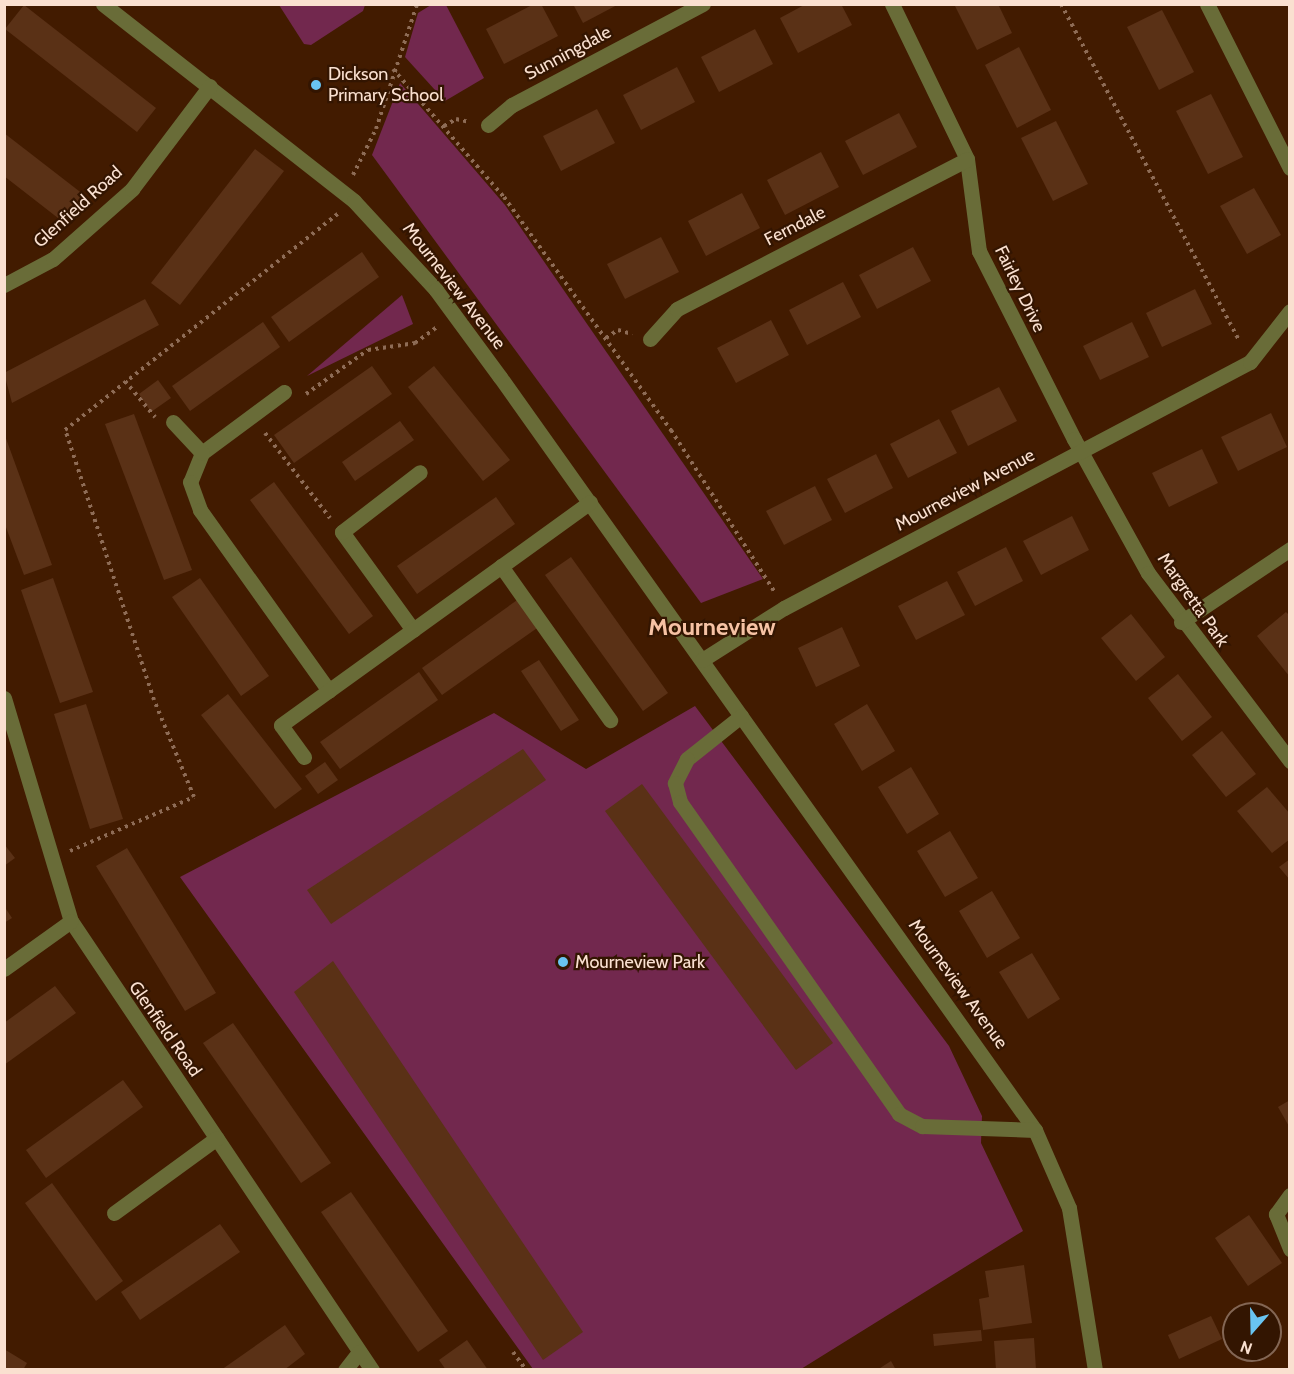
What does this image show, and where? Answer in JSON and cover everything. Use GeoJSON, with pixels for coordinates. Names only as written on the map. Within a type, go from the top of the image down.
{"type":"FeatureCollection","features":[{"type":"Feature","properties":{"kind":"street","name":"Mourneview Avenue"},"geometry":{"type":"LineString","coordinates":[[104,4],[354,201],[454,315],[590,502],[1035,1130],[1069,1208],[1095,1370]]}},
{"type":"Feature","properties":{"kind":"street","name":"Sunningdale"},"geometry":{"type":"LineString","coordinates":[[488,125],[512,105],[703,4]]}},
{"type":"Feature","properties":{"kind":"street","name":"Fairley Drive"},"geometry":{"type":"LineString","coordinates":[[892,4],[967,159],[979,251],[1081,451]]}},
{"type":"Feature","properties":{"kind":"street"},"geometry":{"type":"LineString","coordinates":[[1207,4],[1290,168]]}},
{"type":"Feature","properties":{"kind":"street","name":"Glenfield Road"},"geometry":{"type":"LineString","coordinates":[[4,285],[53,259],[132,189],[210,86]]}},
{"type":"Feature","properties":{"kind":"street","name":"Ferndale"},"geometry":{"type":"LineString","coordinates":[[650,339],[677,309],[967,159]]}},
{"type":"Feature","properties":{"kind":"street"},"geometry":{"type":"LineString","coordinates":[[1250,362],[1290,311]]}},
{"type":"Feature","properties":{"kind":"street","name":"Mourneview Avenue"},"geometry":{"type":"LineString","coordinates":[[702,660],[784,608],[1250,362]]}},
{"type":"Feature","properties":{"kind":"street"},"geometry":{"type":"LineString","coordinates":[[284,392],[202,453],[190,482],[200,510],[329,691]]}},
{"type":"Feature","properties":{"kind":"street"},"geometry":{"type":"LineString","coordinates":[[173,422],[202,453]]}},
{"type":"Feature","properties":{"kind":"street","name":"Margretta Park"},"geometry":{"type":"LineString","coordinates":[[1081,451],[1181,622],[1290,761]]}},
{"type":"Feature","properties":{"kind":"street"},"geometry":{"type":"LineString","coordinates":[[413,630],[342,532],[420,472]]}},
{"type":"Feature","properties":{"kind":"street"},"geometry":{"type":"LineString","coordinates":[[304,758],[281,725],[590,502]]}},
{"type":"Feature","properties":{"kind":"street"},"geometry":{"type":"LineString","coordinates":[[1181,622],[1290,549]]}},
{"type":"Feature","properties":{"kind":"street"},"geometry":{"type":"LineString","coordinates":[[501,566],[610,720]]}},
{"type":"Feature","properties":{"kind":"street","name":"Glenfield Road"},"geometry":{"type":"LineString","coordinates":[[4,698],[50,860],[71,921],[372,1370]]}},
{"type":"Feature","properties":{"kind":"street"},"geometry":{"type":"LineString","coordinates":[[741,716],[687,759],[675,783],[680,802],[899,1114],[921,1126],[1035,1130]]}},
{"type":"Feature","properties":{"kind":"street"},"geometry":{"type":"LineString","coordinates":[[4,969],[71,921]]}},
{"type":"Feature","properties":{"kind":"street"},"geometry":{"type":"LineString","coordinates":[[114,1213],[217,1138]]}},
{"type":"Feature","properties":{"kind":"street"},"geometry":{"type":"LineString","coordinates":[[1290,1195],[1276,1214],[1290,1249]]}},
{"type":"Feature","properties":{"kind":"street"},"geometry":{"type":"LineString","coordinates":[[345,1370],[359,1352]]}},
{"type":"Feature","properties":{"kind":"path"},"geometry":{"type":"LineString","coordinates":[[339,187],[358,170],[417,4]]}},
{"type":"Feature","properties":{"kind":"path"},"geometry":{"type":"LineString","coordinates":[[1061,4],[1250,362]]}},
{"type":"Feature","properties":{"kind":"path"},"geometry":{"type":"LineString","coordinates":[[393,69],[511,206],[671,430],[784,608]]}},
{"type":"Feature","properties":{"kind":"path"},"geometry":{"type":"LineString","coordinates":[[50,860],[194,797],[154,700],[65,430],[125,381],[244,293],[354,201]]}},
{"type":"Feature","properties":{"kind":"path"},"geometry":{"type":"LineString","coordinates":[[284,392],[307,394],[368,350],[414,343],[454,315]]}},
{"type":"Feature","properties":{"kind":"path"},"geometry":{"type":"LineString","coordinates":[[125,381],[151,416],[173,422]]}},
{"type":"Feature","properties":{"kind":"path"},"geometry":{"type":"LineString","coordinates":[[252,416],[342,532]]}},
{"type":"Feature","properties":{"kind":"path"},"geometry":{"type":"LineString","coordinates":[[513,1352],[526,1370]]}},
{"type":"Feature","properties":{"kind":"shaded area"},"geometry":{"type":"Polygon","coordinates":[[[279,5],[365,5],[363,11],[311,45],[304,44],[279,5]]]}},
{"type":"Feature","properties":{"kind":"shaded area"},"geometry":{"type":"Polygon","coordinates":[[[431,5],[446,5],[484,78],[445,101],[405,57],[418,13],[431,5]]]}},
{"type":"Feature","properties":{"kind":"shaded area"},"geometry":{"type":"Polygon","coordinates":[[[400,83],[505,205],[763,579],[701,603],[372,155],[400,83]]]}},
{"type":"Feature","properties":{"kind":"shaded area"},"geometry":{"type":"Polygon","coordinates":[[[402,295],[413,324],[307,376],[402,295]]]}},
{"type":"Feature","properties":{"kind":"shaded area","name":"Mourneview Park"},"geometry":{"type":"Polygon","coordinates":[[[695,706],[949,1046],[982,1116],[981,1143],[1023,1231],[801,1369],[533,1369],[180,877],[494,713],[586,769],[695,706]]]}},
{"type":"Feature","properties":{"kind":"building"},"geometry":{"type":"Polygon","coordinates":[[[534,4],[541,4],[558,36],[504,64],[486,29],[534,4]]]}},
{"type":"Feature","properties":{"kind":"building"},"geometry":{"type":"Polygon","coordinates":[[[573,4],[619,4],[583,23],[573,4]]]}},
{"type":"Feature","properties":{"kind":"building"},"geometry":{"type":"Polygon","coordinates":[[[806,4],[841,4],[852,25],[798,53],[780,18],[806,4]]]}},
{"type":"Feature","properties":{"kind":"building"},"geometry":{"type":"Polygon","coordinates":[[[954,4],[998,4],[1012,33],[977,50],[954,4]]]}},
{"type":"Feature","properties":{"kind":"building"},"geometry":{"type":"Polygon","coordinates":[[[24,5],[156,108],[137,132],[5,29],[24,5]]]}},
{"type":"Feature","properties":{"kind":"building"},"geometry":{"type":"Polygon","coordinates":[[[1162,10],[1194,72],[1159,90],[1127,27],[1162,10]]]}},
{"type":"Feature","properties":{"kind":"building"},"geometry":{"type":"Polygon","coordinates":[[[755,29],[773,64],[719,92],[701,57],[755,29]]]}},
{"type":"Feature","properties":{"kind":"building"},"geometry":{"type":"Polygon","coordinates":[[[1019,47],[1051,110],[1017,128],[985,65],[1019,47]]]}},
{"type":"Feature","properties":{"kind":"building"},"geometry":{"type":"Polygon","coordinates":[[[677,67],[695,102],[641,130],[623,95],[677,67]]]}},
{"type":"Feature","properties":{"kind":"building"},"geometry":{"type":"Polygon","coordinates":[[[1211,94],[1243,157],[1208,174],[1176,111],[1211,94]]]}},
{"type":"Feature","properties":{"kind":"building"},"geometry":{"type":"Polygon","coordinates":[[[597,109],[615,143],[561,171],[543,136],[597,109]]]}},
{"type":"Feature","properties":{"kind":"building"},"geometry":{"type":"Polygon","coordinates":[[[899,113],[917,147],[863,175],[845,141],[899,113]]]}},
{"type":"Feature","properties":{"kind":"building"},"geometry":{"type":"Polygon","coordinates":[[[1056,121],[1088,184],[1053,201],[1021,138],[1056,121]]]}},
{"type":"Feature","properties":{"kind":"building"},"geometry":{"type":"Polygon","coordinates":[[[4,133],[88,198],[67,225],[4,176],[4,133]]]}},
{"type":"Feature","properties":{"kind":"building"},"geometry":{"type":"Polygon","coordinates":[[[255,149],[284,171],[180,305],[151,283],[255,149]]]}},
{"type":"Feature","properties":{"kind":"building"},"geometry":{"type":"Polygon","coordinates":[[[821,152],[839,187],[785,215],[767,180],[821,152]]]}},
{"type":"Feature","properties":{"kind":"building"},"geometry":{"type":"Polygon","coordinates":[[[1254,188],[1281,235],[1247,254],[1220,206],[1254,188]]]}},
{"type":"Feature","properties":{"kind":"building"},"geometry":{"type":"Polygon","coordinates":[[[742,193],[760,228],[706,256],[688,221],[742,193]]]}},
{"type":"Feature","properties":{"kind":"building"},"geometry":{"type":"Polygon","coordinates":[[[661,237],[679,272],[625,299],[607,264],[661,237]]]}},
{"type":"Feature","properties":{"kind":"building"},"geometry":{"type":"Polygon","coordinates":[[[913,247],[931,281],[877,309],[859,275],[913,247]]]}},
{"type":"Feature","properties":{"kind":"building"},"geometry":{"type":"Polygon","coordinates":[[[362,252],[379,277],[289,342],[271,317],[362,252]]]}},
{"type":"Feature","properties":{"kind":"building"},"geometry":{"type":"Polygon","coordinates":[[[843,282],[861,317],[807,345],[789,310],[843,282]]]}},
{"type":"Feature","properties":{"kind":"building"},"geometry":{"type":"Polygon","coordinates":[[[1195,289],[1212,324],[1162,347],[1146,313],[1195,289]]]}},
{"type":"Feature","properties":{"kind":"building"},"geometry":{"type":"Polygon","coordinates":[[[145,299],[159,325],[12,403],[4,373],[145,299]]]}},
{"type":"Feature","properties":{"kind":"building"},"geometry":{"type":"Polygon","coordinates":[[[771,320],[789,355],[736,383],[717,348],[771,320]]]}},
{"type":"Feature","properties":{"kind":"building"},"geometry":{"type":"Polygon","coordinates":[[[263,322],[280,347],[190,411],[172,386],[263,322]]]}},
{"type":"Feature","properties":{"kind":"building"},"geometry":{"type":"Polygon","coordinates":[[[1132,322],[1149,357],[1100,380],[1083,346],[1132,322]]]}},
{"type":"Feature","properties":{"kind":"building"},"geometry":{"type":"Polygon","coordinates":[[[372,366],[392,394],[294,463],[274,435],[372,366]]]}},
{"type":"Feature","properties":{"kind":"building"},"geometry":{"type":"Polygon","coordinates":[[[434,366],[510,460],[483,481],[408,387],[434,366]]]}},
{"type":"Feature","properties":{"kind":"building"},"geometry":{"type":"Polygon","coordinates":[[[158,380],[171,398],[151,412],[139,394],[158,380]]]}},
{"type":"Feature","properties":{"kind":"building"},"geometry":{"type":"Polygon","coordinates":[[[999,387],[1017,421],[968,446],[951,411],[999,387]]]}},
{"type":"Feature","properties":{"kind":"building"},"geometry":{"type":"Polygon","coordinates":[[[1271,413],[1287,447],[1238,471],[1221,437],[1271,413]]]}},
{"type":"Feature","properties":{"kind":"building"},"geometry":{"type":"Polygon","coordinates":[[[134,414],[192,570],[164,580],[105,424],[134,414]]]}},
{"type":"Feature","properties":{"kind":"building"},"geometry":{"type":"Polygon","coordinates":[[[939,419],[957,453],[908,478],[890,444],[939,419]]]}},
{"type":"Feature","properties":{"kind":"building"},"geometry":{"type":"Polygon","coordinates":[[[400,421],[414,440],[355,481],[342,462],[400,421]]]}},
{"type":"Feature","properties":{"kind":"building"},"geometry":{"type":"Polygon","coordinates":[[[4,433],[52,565],[24,575],[4,522],[4,433]]]}},
{"type":"Feature","properties":{"kind":"building"},"geometry":{"type":"Polygon","coordinates":[[[1202,449],[1218,483],[1169,507],[1152,473],[1202,449]]]}},
{"type":"Feature","properties":{"kind":"building"},"geometry":{"type":"Polygon","coordinates":[[[876,454],[893,488],[845,513],[827,479],[876,454]]]}},
{"type":"Feature","properties":{"kind":"building"},"geometry":{"type":"Polygon","coordinates":[[[274,482],[373,616],[349,634],[250,500],[274,482]]]}},
{"type":"Feature","properties":{"kind":"building"},"geometry":{"type":"Polygon","coordinates":[[[815,486],[832,520],[784,545],[766,511],[815,486]]]}},
{"type":"Feature","properties":{"kind":"building"},"geometry":{"type":"Polygon","coordinates":[[[496,497],[515,524],[417,594],[397,566],[496,497]]]}},
{"type":"Feature","properties":{"kind":"building"},"geometry":{"type":"Polygon","coordinates":[[[1072,516],[1089,550],[1041,575],[1023,541],[1072,516]]]}},
{"type":"Feature","properties":{"kind":"building"},"geometry":{"type":"Polygon","coordinates":[[[1006,547],[1023,581],[975,606],[957,572],[1006,547]]]}},
{"type":"Feature","properties":{"kind":"building"},"geometry":{"type":"Polygon","coordinates":[[[571,557],[668,693],[643,711],[545,575],[571,557]]]}},
{"type":"Feature","properties":{"kind":"building"},"geometry":{"type":"Polygon","coordinates":[[[53,578],[93,692],[60,703],[21,590],[53,578]]]}},
{"type":"Feature","properties":{"kind":"building"},"geometry":{"type":"Polygon","coordinates":[[[200,578],[269,676],[241,696],[172,597],[200,578]]]}},
{"type":"Feature","properties":{"kind":"building"},"geometry":{"type":"Polygon","coordinates":[[[947,581],[965,615],[916,640],[898,606],[947,581]]]}},
{"type":"Feature","properties":{"kind":"building"},"geometry":{"type":"Polygon","coordinates":[[[520,598],[540,626],[442,695],[422,668],[520,598]]]}},
{"type":"Feature","properties":{"kind":"building"},"geometry":{"type":"Polygon","coordinates":[[[1286,612],[1290,616],[1290,677],[1257,636],[1286,612]]]}},
{"type":"Feature","properties":{"kind":"building"},"geometry":{"type":"Polygon","coordinates":[[[1131,614],[1165,657],[1136,681],[1101,638],[1131,614]]]}},
{"type":"Feature","properties":{"kind":"building"},"geometry":{"type":"Polygon","coordinates":[[[842,627],[860,666],[816,687],[798,648],[842,627]]]}},
{"type":"Feature","properties":{"kind":"building"},"geometry":{"type":"Polygon","coordinates":[[[539,660],[579,720],[561,731],[521,671],[539,660]]]}},
{"type":"Feature","properties":{"kind":"building"},"geometry":{"type":"Polygon","coordinates":[[[419,672],[438,700],[340,769],[320,742],[419,672]]]}},
{"type":"Feature","properties":{"kind":"building"},"geometry":{"type":"Polygon","coordinates":[[[1178,674],[1212,717],[1182,741],[1148,698],[1178,674]]]}},
{"type":"Feature","properties":{"kind":"building"},"geometry":{"type":"Polygon","coordinates":[[[228,694],[302,789],[275,809],[201,715],[228,694]]]}},
{"type":"Feature","properties":{"kind":"building"},"geometry":{"type":"Polygon","coordinates":[[[86,704],[123,819],[90,829],[54,714],[86,704]]]}},
{"type":"Feature","properties":{"kind":"building"},"geometry":{"type":"Polygon","coordinates":[[[867,704],[895,751],[862,771],[834,724],[867,704]]]}},
{"type":"Feature","properties":{"kind":"building"},"geometry":{"type":"Polygon","coordinates":[[[1222,731],[1256,774],[1226,797],[1192,755],[1222,731]]]}},
{"type":"Feature","properties":{"kind":"building"},"geometry":{"type":"Polygon","coordinates":[[[523,749],[546,780],[331,924],[307,890],[523,749]]]}},
{"type":"Feature","properties":{"kind":"building"},"geometry":{"type":"Polygon","coordinates":[[[325,762],[338,780],[318,794],[305,776],[325,762]]]}},
{"type":"Feature","properties":{"kind":"building"},"geometry":{"type":"Polygon","coordinates":[[[911,767],[939,814],[907,834],[878,787],[911,767]]]}},
{"type":"Feature","properties":{"kind":"building"},"geometry":{"type":"Polygon","coordinates":[[[642,784],[833,1043],[796,1070],[605,811],[642,784]]]}},
{"type":"Feature","properties":{"kind":"building"},"geometry":{"type":"Polygon","coordinates":[[[1267,787],[1290,814],[1290,839],[1272,853],[1237,811],[1267,787]]]}},
{"type":"Feature","properties":{"kind":"building"},"geometry":{"type":"Polygon","coordinates":[[[950,831],[978,878],[945,897],[917,851],[950,831]]]}},
{"type":"Feature","properties":{"kind":"building"},"geometry":{"type":"Polygon","coordinates":[[[4,844],[15,858],[4,866],[4,844]]]}},
{"type":"Feature","properties":{"kind":"building"},"geometry":{"type":"Polygon","coordinates":[[[127,848],[216,993],[185,1011],[96,866],[127,848]]]}},
{"type":"Feature","properties":{"kind":"building"},"geometry":{"type":"Polygon","coordinates":[[[1290,859],[1290,880],[1279,867],[1290,859]]]}},
{"type":"Feature","properties":{"kind":"building"},"geometry":{"type":"Polygon","coordinates":[[[992,891],[1020,938],[987,958],[959,911],[992,891]]]}},
{"type":"Feature","properties":{"kind":"building"},"geometry":{"type":"Polygon","coordinates":[[[4,906],[12,918],[4,923],[4,906]]]}},
{"type":"Feature","properties":{"kind":"building"},"geometry":{"type":"Polygon","coordinates":[[[1032,953],[1060,999],[1028,1019],[999,972],[1032,953]]]}},
{"type":"Feature","properties":{"kind":"building"},"geometry":{"type":"Polygon","coordinates":[[[333,961],[583,1332],[543,1360],[294,992],[333,961]]]}},
{"type":"Feature","properties":{"kind":"building"},"geometry":{"type":"Polygon","coordinates":[[[55,986],[76,1013],[4,1065],[4,1023],[55,986]]]}},
{"type":"Feature","properties":{"kind":"building"},"geometry":{"type":"Polygon","coordinates":[[[233,1023],[331,1163],[301,1183],[203,1043],[233,1023]]]}},
{"type":"Feature","properties":{"kind":"building"},"geometry":{"type":"Polygon","coordinates":[[[123,1080],[143,1107],[46,1178],[26,1150],[123,1080]]]}},
{"type":"Feature","properties":{"kind":"building"},"geometry":{"type":"Polygon","coordinates":[[[1290,1100],[1290,1128],[1278,1107],[1290,1100]]]}},
{"type":"Feature","properties":{"kind":"building"},"geometry":{"type":"Polygon","coordinates":[[[52,1183],[123,1281],[96,1301],[25,1203],[52,1183]]]}},
{"type":"Feature","properties":{"kind":"building"},"geometry":{"type":"Polygon","coordinates":[[[351,1192],[448,1331],[418,1352],[321,1212],[351,1192]]]}},
{"type":"Feature","properties":{"kind":"building"},"geometry":{"type":"Polygon","coordinates":[[[1249,1215],[1282,1263],[1248,1286],[1215,1238],[1249,1215]]]}},
{"type":"Feature","properties":{"kind":"building"},"geometry":{"type":"Polygon","coordinates":[[[220,1224],[240,1252],[140,1320],[121,1292],[220,1224]]]}},
{"type":"Feature","properties":{"kind":"building"},"geometry":{"type":"Polygon","coordinates":[[[1024,1265],[1032,1323],[983,1330],[979,1299],[989,1297],[985,1271],[1024,1265]]]}},
{"type":"Feature","properties":{"kind":"building"},"geometry":{"type":"Polygon","coordinates":[[[1211,1316],[1222,1339],[1179,1359],[1168,1335],[1211,1316]]]}},
{"type":"Feature","properties":{"kind":"building"},"geometry":{"type":"Polygon","coordinates":[[[285,1325],[305,1354],[284,1370],[221,1370],[285,1325]]]}},
{"type":"Feature","properties":{"kind":"building"},"geometry":{"type":"Polygon","coordinates":[[[981,1330],[982,1341],[934,1346],[933,1334],[981,1330]]]}},
{"type":"Feature","properties":{"kind":"building"},"geometry":{"type":"Polygon","coordinates":[[[1034,1338],[1036,1370],[996,1370],[994,1341],[1034,1338]]]}},
{"type":"Feature","properties":{"kind":"building"},"geometry":{"type":"Polygon","coordinates":[[[467,1340],[488,1370],[446,1370],[439,1360],[467,1340]]]}},
{"type":"Feature","properties":{"kind":"building"},"geometry":{"type":"Polygon","coordinates":[[[4,1349],[27,1363],[23,1370],[4,1370],[4,1349]]]}},
{"type":"Feature","properties":{"kind":"building"},"geometry":{"type":"Polygon","coordinates":[[[891,1361],[896,1370],[877,1370],[891,1361]]]}},
{"type":"Feature","properties":{"kind":"place","name":"Dickson Primary School"},"geometry":{"type":"Point","coordinates":[316,85]}},
{"type":"Feature","properties":{"kind":"place","name":"Mourneview Park"},"geometry":{"type":"Point","coordinates":[563,962]}},
{"type":"Feature","properties":{"kind":"district","name":"Mourneview"},"geometry":{"type":"Point","coordinates":[712,627]}}]}
